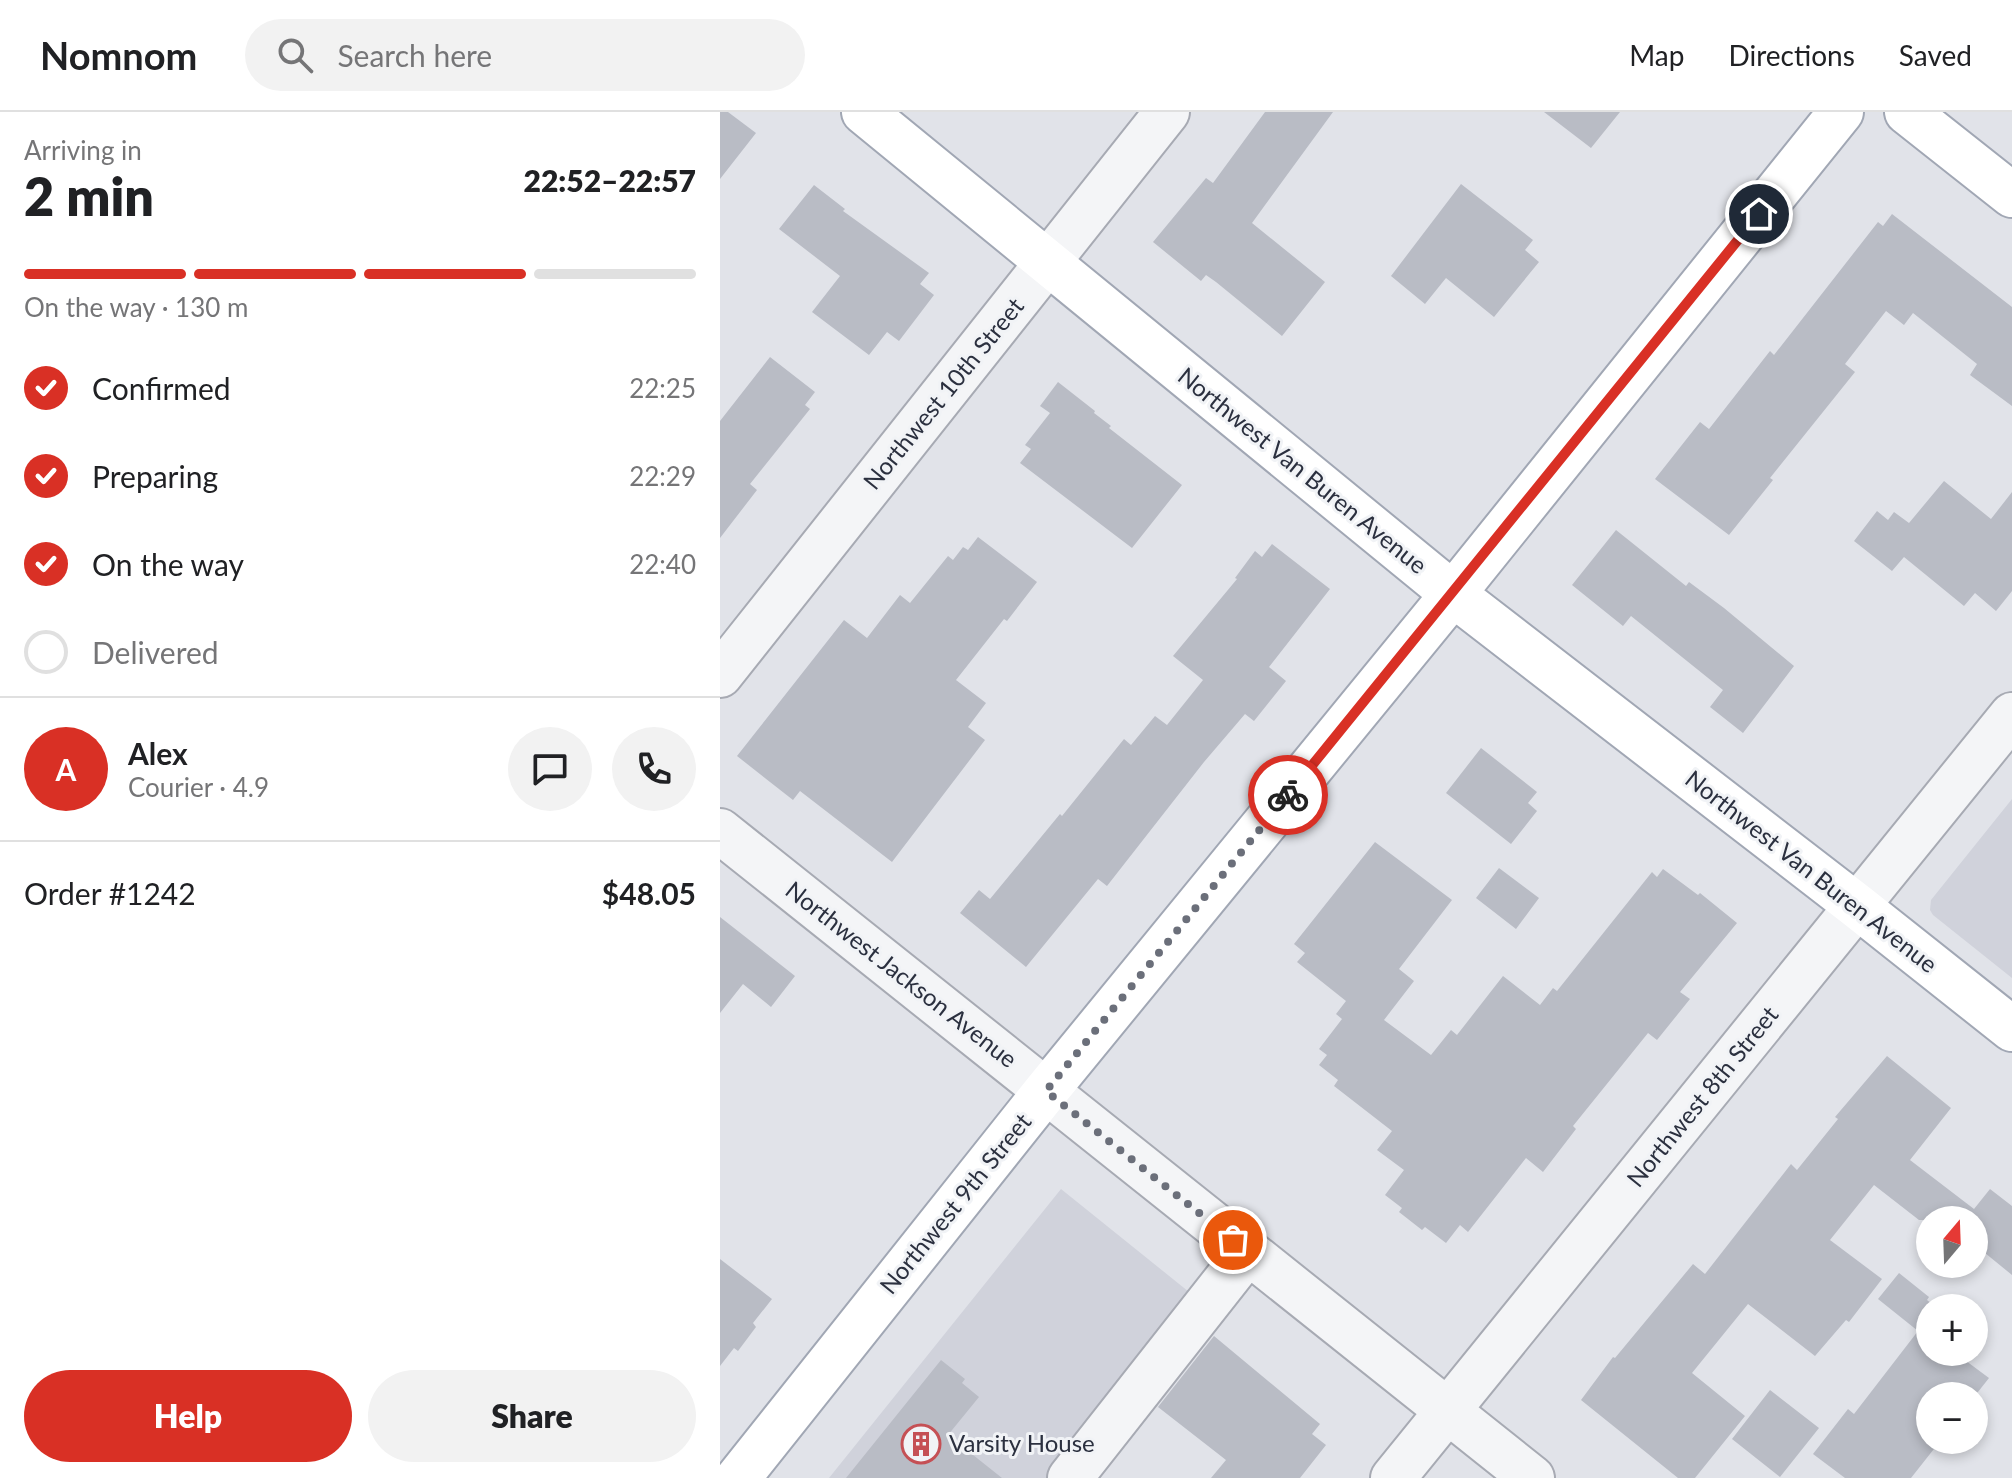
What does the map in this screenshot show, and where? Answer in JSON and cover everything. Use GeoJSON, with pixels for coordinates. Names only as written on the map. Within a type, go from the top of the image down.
{"type":"FeatureCollection","features":[{"type":"Feature","properties":{"kind":"main road","name":"Northwest Van Buren Avenue"},"geometry":{"type":"LineString","coordinates":[[864,112],[1453,594],[2012,1029]]}},
{"type":"Feature","properties":{"kind":"main road","name":"Northwest 9th Street"},"geometry":{"type":"LineString","coordinates":[[738,1478],[1046,1091],[1453,594],[1841,112]]}},
{"type":"Feature","properties":{"kind":"main road"},"geometry":{"type":"LineString","coordinates":[[1907,112],[2012,195]]}},
{"type":"Feature","properties":{"kind":"street","name":"Northwest 10th Street"},"geometry":{"type":"LineString","coordinates":[[720,675],[1167,112]]}},
{"type":"Feature","properties":{"kind":"street","name":"Northwest 8th Street"},"geometry":{"type":"LineString","coordinates":[[1393,1478],[2012,715]]}},
{"type":"Feature","properties":{"kind":"street","name":"Northwest Jackson Avenue"},"geometry":{"type":"LineString","coordinates":[[720,831],[1532,1478]]}},
{"type":"Feature","properties":{"kind":"street"},"geometry":{"type":"LineString","coordinates":[[1070,1478],[1248,1252]]}},
{"type":"Feature","properties":{"kind":"shaded area"},"geometry":{"type":"Polygon","coordinates":[[[2012,799],[2012,978],[1930,910],[1931,900],[2012,799]]]}},
{"type":"Feature","properties":{"kind":"shaded area"},"geometry":{"type":"Polygon","coordinates":[[[1061,1189],[1199,1300],[1054,1478],[829,1478],[1061,1189]]]}},
{"type":"Feature","properties":{"kind":"building"},"geometry":{"type":"Polygon","coordinates":[[[720,112],[728,112],[756,133],[720,179],[720,112]]]}},
{"type":"Feature","properties":{"kind":"building"},"geometry":{"type":"Polygon","coordinates":[[[1265,112],[1333,112],[1252,223],[1325,282],[1282,336],[1216,282],[1206,275],[1201,281],[1153,242],[1206,178],[1213,183],[1265,112]]]}},
{"type":"Feature","properties":{"kind":"building"},"geometry":{"type":"Polygon","coordinates":[[[1544,112],[1620,112],[1591,148],[1544,112]]]}},
{"type":"Feature","properties":{"kind":"building"},"geometry":{"type":"Polygon","coordinates":[[[1461,184],[1533,240],[1525,250],[1539,262],[1494,317],[1446,278],[1425,304],[1391,276],[1461,184]]]}},
{"type":"Feature","properties":{"kind":"building"},"geometry":{"type":"Polygon","coordinates":[[[814,185],[845,209],[843,211],[929,273],[920,284],[934,295],[899,341],[887,332],[869,355],[812,312],[840,276],[779,229],[814,185]]]}},
{"type":"Feature","properties":{"kind":"building"},"geometry":{"type":"Polygon","coordinates":[[[1892,214],[2012,307],[2012,406],[1970,375],[1977,364],[1913,313],[1904,325],[1886,311],[1845,364],[1855,372],[1770,478],[1773,480],[1729,535],[1655,479],[1700,422],[1709,429],[1770,351],[1774,355],[1878,222],[1883,226],[1892,214]]]}},
{"type":"Feature","properties":{"kind":"building"},"geometry":{"type":"Polygon","coordinates":[[[770,357],[815,392],[805,405],[810,409],[750,484],[757,490],[720,538],[720,421],[770,357]]]}},
{"type":"Feature","properties":{"kind":"building"},"geometry":{"type":"Polygon","coordinates":[[[1058,382],[1095,411],[1111,426],[1109,428],[1182,485],[1132,548],[1020,463],[1031,449],[1025,445],[1050,413],[1040,406],[1058,382]]]}},
{"type":"Feature","properties":{"kind":"building"},"geometry":{"type":"Polygon","coordinates":[[[1944,481],[1991,519],[2012,492],[2012,591],[1996,611],[1975,593],[1964,606],[1904,557],[1892,571],[1854,541],[1877,511],[1888,520],[1894,512],[1909,523],[1944,481]]]}},
{"type":"Feature","properties":{"kind":"building"},"geometry":{"type":"Polygon","coordinates":[[[1616,530],[1686,586],[1689,582],[1724,608],[1794,666],[1743,733],[1710,707],[1723,690],[1631,616],[1623,626],[1572,585],[1616,530]]]}},
{"type":"Feature","properties":{"kind":"building"},"geometry":{"type":"Polygon","coordinates":[[[978,537],[1037,582],[956,680],[986,703],[968,727],[985,740],[892,862],[800,791],[793,800],[737,756],[844,620],[867,638],[900,595],[910,603],[948,556],[953,560],[963,547],[968,550],[978,537]]]}},
{"type":"Feature","properties":{"kind":"building"},"geometry":{"type":"Polygon","coordinates":[[[1272,544],[1330,589],[1269,667],[1286,681],[1254,721],[1245,714],[1107,886],[1098,879],[1026,967],[960,913],[979,890],[990,899],[1124,739],[1131,745],[1155,716],[1167,725],[1203,680],[1173,656],[1237,579],[1255,551],[1262,557],[1272,544]]]}},
{"type":"Feature","properties":{"kind":"building"},"geometry":{"type":"Polygon","coordinates":[[[1481,748],[1537,792],[1528,803],[1537,811],[1511,844],[1446,793],[1481,748]]]}},
{"type":"Feature","properties":{"kind":"building"},"geometry":{"type":"Polygon","coordinates":[[[1375,842],[1452,900],[1399,969],[1414,981],[1384,1020],[1431,1055],[1451,1030],[1457,1035],[1503,976],[1540,1005],[1553,988],[1557,991],[1652,872],[1657,877],[1663,869],[1698,895],[1700,893],[1737,923],[1680,992],[1690,999],[1657,1040],[1648,1033],[1573,1126],[1576,1129],[1543,1172],[1526,1158],[1468,1232],[1460,1225],[1446,1243],[1399,1212],[1402,1208],[1385,1195],[1404,1170],[1377,1150],[1392,1131],[1334,1086],[1338,1080],[1319,1065],[1327,1055],[1319,1049],[1342,1019],[1336,1014],[1346,1001],[1297,962],[1305,953],[1294,944],[1375,842]]]}},
{"type":"Feature","properties":{"kind":"building"},"geometry":{"type":"Polygon","coordinates":[[[1499,868],[1539,898],[1516,929],[1476,898],[1499,868]]]}},
{"type":"Feature","properties":{"kind":"building"},"geometry":{"type":"Polygon","coordinates":[[[720,917],[795,976],[771,1007],[743,984],[720,1013],[720,917]]]}},
{"type":"Feature","properties":{"kind":"building"},"geometry":{"type":"Polygon","coordinates":[[[1887,1056],[1951,1108],[1910,1160],[1970,1206],[1916,1206],[1916,1218],[1874,1185],[1830,1240],[1882,1279],[1849,1322],[1846,1320],[1815,1356],[1748,1304],[1692,1373],[1745,1416],[1695,1478],[1678,1478],[1581,1400],[1613,1357],[1693,1264],[1705,1274],[1791,1164],[1797,1170],[1838,1119],[1835,1117],[1887,1056]]]}},
{"type":"Feature","properties":{"kind":"building"},"geometry":{"type":"Polygon","coordinates":[[[1990,1189],[2012,1206],[2012,1275],[1988,1255],[1988,1206],[1976,1206],[1990,1189]]]}},
{"type":"Feature","properties":{"kind":"building"},"geometry":{"type":"Polygon","coordinates":[[[720,1259],[772,1299],[753,1323],[756,1327],[738,1351],[734,1348],[720,1366],[720,1259]]]}},
{"type":"Feature","properties":{"kind":"building"},"geometry":{"type":"Polygon","coordinates":[[[1899,1273],[1925,1294],[1916,1294],[1916,1329],[1878,1299],[1899,1273]]]}},
{"type":"Feature","properties":{"kind":"building"},"geometry":{"type":"Polygon","coordinates":[[[1916,1334],[1916,1366],[1973,1366],[1989,1378],[1986,1382],[1916,1382],[1916,1454],[1930,1454],[1911,1478],[1845,1478],[1813,1454],[1848,1409],[1854,1414],[1916,1334]]]}},
{"type":"Feature","properties":{"kind":"building"},"geometry":{"type":"Polygon","coordinates":[[[1214,1336],[1320,1424],[1312,1434],[1326,1445],[1300,1478],[1211,1478],[1226,1460],[1158,1407],[1214,1336]]]}},
{"type":"Feature","properties":{"kind":"building"},"geometry":{"type":"Polygon","coordinates":[[[941,1360],[965,1379],[962,1383],[979,1397],[948,1435],[1002,1478],[846,1478],[941,1360]]]}},
{"type":"Feature","properties":{"kind":"building"},"geometry":{"type":"Polygon","coordinates":[[[1770,1390],[1819,1428],[1780,1477],[1732,1439],[1770,1390]]]}},
{"type":"Feature","properties":{"kind":"way so far"},"geometry":{"type":"LineString","coordinates":[[1233,1240],[1046,1091],[1288,795]]}},
{"type":"Feature","properties":{"kind":"place","name":"Varsity House"},"geometry":{"type":"Point","coordinates":[921,1444]}},
{"type":"Feature","properties":{"kind":"route"},"geometry":{"type":"LineString","coordinates":[[1288,795],[1759,214]]}}]}
